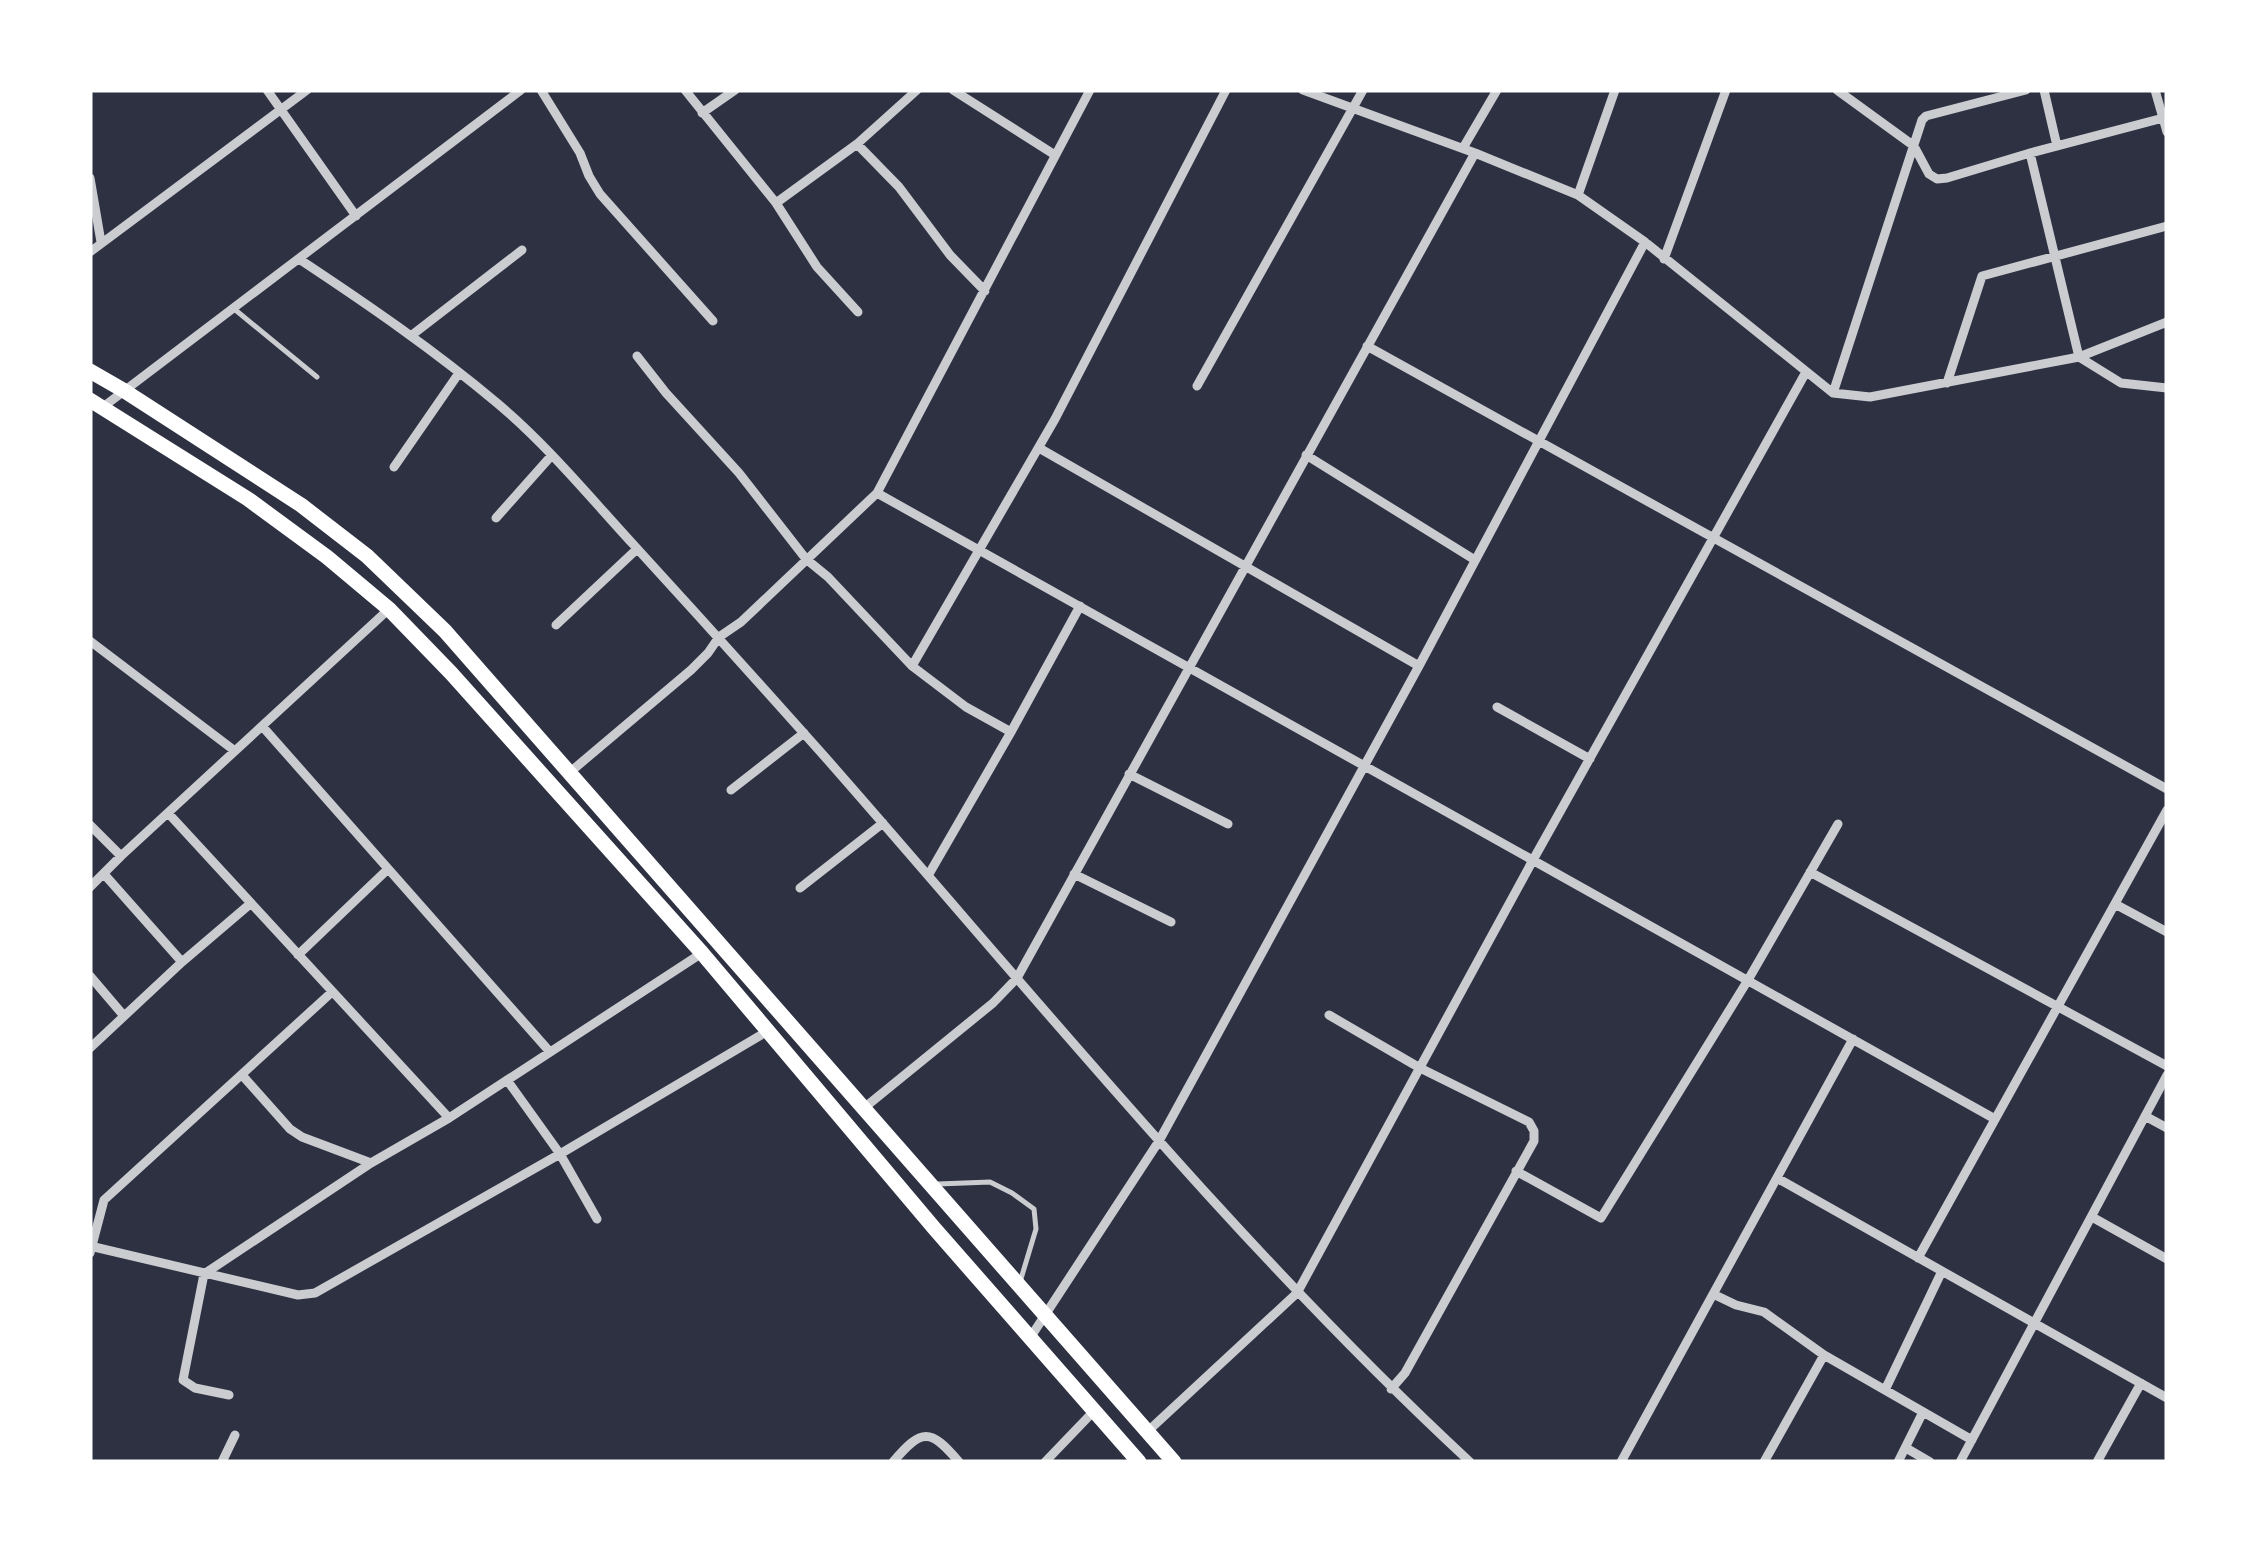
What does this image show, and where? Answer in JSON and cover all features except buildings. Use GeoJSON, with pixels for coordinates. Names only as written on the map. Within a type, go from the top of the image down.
{"type":"FeatureCollection","features":[{"type":"Feature","properties":{"kind":"main road"},"geometry":{"type":"LineString","coordinates":[[90,371],[301,506],[367,556],[444,631],[1174,1462]]}},
{"type":"Feature","properties":{"kind":"main road"},"geometry":{"type":"LineString","coordinates":[[96,403],[248,500],[327,557],[389,609],[702,953],[1138,1462]]}},
{"type":"Feature","properties":{"kind":"street"},"geometry":{"type":"LineString","coordinates":[[267,90],[356,216]]}},
{"type":"Feature","properties":{"kind":"street"},"geometry":{"type":"LineString","coordinates":[[90,252],[306,90]]}},
{"type":"Feature","properties":{"kind":"street"},"geometry":{"type":"LineString","coordinates":[[96,403],[124,390],[520,90]]}},
{"type":"Feature","properties":{"kind":"street"},"geometry":{"type":"LineString","coordinates":[[541,90],[580,152],[600,194],[713,320]]}},
{"type":"Feature","properties":{"kind":"street"},"geometry":{"type":"LineString","coordinates":[[686,90],[776,203],[817,266],[858,312]]}},
{"type":"Feature","properties":{"kind":"street"},"geometry":{"type":"LineString","coordinates":[[702,113],[736,90]]}},
{"type":"Feature","properties":{"kind":"street"},"geometry":{"type":"LineString","coordinates":[[776,203],[857,144],[918,90]]}},
{"type":"Feature","properties":{"kind":"street"},"geometry":{"type":"LineString","coordinates":[[953,90],[1055,155]]}},
{"type":"Feature","properties":{"kind":"street"},"geometry":{"type":"LineString","coordinates":[[569,773],[691,670],[719,636],[741,622],[878,493],[1090,90]]}},
{"type":"Feature","properties":{"kind":"street"},"geometry":{"type":"LineString","coordinates":[[912,666],[1039,448],[1226,90]]}},
{"type":"Feature","properties":{"kind":"street"},"geometry":{"type":"LineString","coordinates":[[1303,90],[1474,152],[1578,195],[1645,242],[1833,393],[1870,398],[2079,357],[2167,322]]}},
{"type":"Feature","properties":{"kind":"street"},"geometry":{"type":"LineString","coordinates":[[1197,386],[1363,90]]}},
{"type":"Feature","properties":{"kind":"street"},"geometry":{"type":"LineString","coordinates":[[1463,148],[1497,90]]}},
{"type":"Feature","properties":{"kind":"street"},"geometry":{"type":"LineString","coordinates":[[1578,195],[1615,90]]}},
{"type":"Feature","properties":{"kind":"street"},"geometry":{"type":"LineString","coordinates":[[1664,259],[1726,90]]}},
{"type":"Feature","properties":{"kind":"street"},"geometry":{"type":"LineString","coordinates":[[1836,90],[1914,146],[1929,174],[1937,179],[2165,118]]}},
{"type":"Feature","properties":{"kind":"street"},"geometry":{"type":"LineString","coordinates":[[1833,393],[1922,120],[2026,90]]}},
{"type":"Feature","properties":{"kind":"street"},"geometry":{"type":"LineString","coordinates":[[2044,90],[2057,146]]}},
{"type":"Feature","properties":{"kind":"street"},"geometry":{"type":"LineString","coordinates":[[2155,90],[2167,132]]}},
{"type":"Feature","properties":{"kind":"street"},"geometry":{"type":"LineString","coordinates":[[857,144],[899,188],[950,255],[984,291]]}},
{"type":"Feature","properties":{"kind":"street"},"geometry":{"type":"LineString","coordinates":[[864,1108],[993,1003],[1017,978],[1474,152]]}},
{"type":"Feature","properties":{"kind":"street"},"geometry":{"type":"LineString","coordinates":[[2030,153],[2079,357],[2121,383],[2167,388]]}},
{"type":"Feature","properties":{"kind":"street"},"geometry":{"type":"LineString","coordinates":[[90,178],[101,242]]}},
{"type":"Feature","properties":{"kind":"street"},"geometry":{"type":"LineString","coordinates":[[1947,382],[1982,276],[2167,226]]}},
{"type":"Feature","properties":{"kind":"street"},"geometry":{"type":"LineString","coordinates":[[1030,1338],[1159,1141],[1645,242]]}},
{"type":"Feature","properties":{"kind":"street"},"geometry":{"type":"LineString","coordinates":[[412,335],[522,250]]}},
{"type":"Feature","properties":{"kind":"street"},"geometry":{"type":"LineString","coordinates":[[298,259],[412,335],[498,404],[552,455],[719,636],[1159,1141],[1297,1292],[1391,1389],[1470,1462]]}},
{"type":"Feature","properties":{"kind":"street"},"geometry":{"type":"LineString","coordinates":[[1367,346],[2167,789]]}},
{"type":"Feature","properties":{"kind":"street"},"geometry":{"type":"LineString","coordinates":[[637,356],[739,473],[806,559],[912,666],[966,707],[1011,732]]}},
{"type":"Feature","properties":{"kind":"street"},"geometry":{"type":"LineString","coordinates":[[1147,1432],[1297,1292],[1806,372]]}},
{"type":"Feature","properties":{"kind":"street"},"geometry":{"type":"LineString","coordinates":[[394,467],[459,373]]}},
{"type":"Feature","properties":{"kind":"street"},"geometry":{"type":"LineString","coordinates":[[1039,448],[1419,666]]}},
{"type":"Feature","properties":{"kind":"street"},"geometry":{"type":"LineString","coordinates":[[496,518],[552,455]]}},
{"type":"Feature","properties":{"kind":"street"},"geometry":{"type":"LineString","coordinates":[[1306,455],[1475,560]]}},
{"type":"Feature","properties":{"kind":"street"},"geometry":{"type":"LineString","coordinates":[[878,493],[1996,1119]]}},
{"type":"Feature","properties":{"kind":"street"},"geometry":{"type":"LineString","coordinates":[[556,625],[637,548]]}},
{"type":"Feature","properties":{"kind":"street"},"geometry":{"type":"LineString","coordinates":[[929,874],[1080,606]]}},
{"type":"Feature","properties":{"kind":"street"},"geometry":{"type":"LineString","coordinates":[[90,887],[389,609]]}},
{"type":"Feature","properties":{"kind":"street"},"geometry":{"type":"LineString","coordinates":[[90,641],[235,751]]}},
{"type":"Feature","properties":{"kind":"street"},"geometry":{"type":"LineString","coordinates":[[1497,707],[1590,759]]}},
{"type":"Feature","properties":{"kind":"street"},"geometry":{"type":"LineString","coordinates":[[262,726],[550,1052]]}},
{"type":"Feature","properties":{"kind":"street"},"geometry":{"type":"LineString","coordinates":[[731,790],[804,733]]}},
{"type":"Feature","properties":{"kind":"street"},"geometry":{"type":"LineString","coordinates":[[1129,774],[1228,824]]}},
{"type":"Feature","properties":{"kind":"street"},"geometry":{"type":"LineString","coordinates":[[1918,1258],[2167,810]]}},
{"type":"Feature","properties":{"kind":"street"},"geometry":{"type":"LineString","coordinates":[[168,813],[449,1118]]}},
{"type":"Feature","properties":{"kind":"street"},"geometry":{"type":"LineString","coordinates":[[800,888],[883,823]]}},
{"type":"Feature","properties":{"kind":"street"},"geometry":{"type":"LineString","coordinates":[[90,824],[120,856]]}},
{"type":"Feature","properties":{"kind":"street"},"geometry":{"type":"LineString","coordinates":[[1516,1171],[1601,1218],[1748,980],[1838,824]]}},
{"type":"Feature","properties":{"kind":"street"},"geometry":{"type":"LineString","coordinates":[[298,955],[388,869]]}},
{"type":"Feature","properties":{"kind":"street"},"geometry":{"type":"LineString","coordinates":[[1810,872],[2167,1066]]}},
{"type":"Feature","properties":{"kind":"street"},"geometry":{"type":"LineString","coordinates":[[104,874],[182,962]]}},
{"type":"Feature","properties":{"kind":"street"},"geometry":{"type":"LineString","coordinates":[[1074,874],[1171,922]]}},
{"type":"Feature","properties":{"kind":"street"},"geometry":{"type":"LineString","coordinates":[[90,1048],[250,904]]}},
{"type":"Feature","properties":{"kind":"street"},"geometry":{"type":"LineString","coordinates":[[2115,904],[2167,932]]}},
{"type":"Feature","properties":{"kind":"street"},"geometry":{"type":"LineString","coordinates":[[228,1394],[195,1388],[183,1380],[204,1274],[702,953]]}},
{"type":"Feature","properties":{"kind":"street"},"geometry":{"type":"LineString","coordinates":[[90,976],[124,1016]]}},
{"type":"Feature","properties":{"kind":"street"},"geometry":{"type":"LineString","coordinates":[[332,992],[104,1200],[90,1248],[298,1295],[315,1293],[766,1032]]}},
{"type":"Feature","properties":{"kind":"street"},"geometry":{"type":"LineString","coordinates":[[1329,1015],[1420,1068],[1529,1122],[1534,1131],[1534,1141],[1405,1373],[1391,1389]]}},
{"type":"Feature","properties":{"kind":"street"},"geometry":{"type":"LineString","coordinates":[[1621,1462],[1853,1039]]}},
{"type":"Feature","properties":{"kind":"street"},"geometry":{"type":"LineString","coordinates":[[242,1074],[290,1129],[371,1163]]}},
{"type":"Feature","properties":{"kind":"street"},"geometry":{"type":"LineString","coordinates":[[1960,1462],[2167,1075]]}},
{"type":"Feature","properties":{"kind":"street"},"geometry":{"type":"LineString","coordinates":[[507,1080],[560,1154],[597,1219]]}},
{"type":"Feature","properties":{"kind":"street"},"geometry":{"type":"LineString","coordinates":[[2145,1116],[2167,1128]]}},
{"type":"Feature","properties":{"kind":"street"},"geometry":{"type":"LineString","coordinates":[[1776,1178],[2167,1398]]}},
{"type":"Feature","properties":{"kind":"street"},"geometry":{"type":"LineString","coordinates":[[2092,1217],[2167,1259]]}},
{"type":"Feature","properties":{"kind":"street"},"geometry":{"type":"LineString","coordinates":[[1884,1390],[1942,1271]]}},
{"type":"Feature","properties":{"kind":"street"},"geometry":{"type":"LineString","coordinates":[[1713,1294],[1764,1312],[1824,1355],[1972,1440]]}},
{"type":"Feature","properties":{"kind":"street"},"geometry":{"type":"LineString","coordinates":[[1764,1462],[1824,1355]]}},
{"type":"Feature","properties":{"kind":"street"},"geometry":{"type":"LineString","coordinates":[[2097,1462],[2141,1383]]}},
{"type":"Feature","properties":{"kind":"street"},"geometry":{"type":"LineString","coordinates":[[1046,1462],[1093,1412]]}},
{"type":"Feature","properties":{"kind":"street"},"geometry":{"type":"LineString","coordinates":[[1898,1462],[1923,1412]]}},
{"type":"Feature","properties":{"kind":"street"},"geometry":{"type":"LineString","coordinates":[[222,1462],[235,1435]]}},
{"type":"Feature","properties":{"kind":"street"},"geometry":{"type":"LineString","coordinates":[[892,1462],[909,1443],[924,1436],[940,1441],[958,1462]]}},
{"type":"Feature","properties":{"kind":"street"},"geometry":{"type":"LineString","coordinates":[[1906,1448],[1930,1462]]}},
{"type":"Feature","properties":{"kind":"lane"},"geometry":{"type":"LineString","coordinates":[[234,308],[316,376]]}},
{"type":"Feature","properties":{"kind":"lane"},"geometry":{"type":"LineString","coordinates":[[930,1184],[990,1182],[1012,1192],[1034,1210],[1036,1229],[1018,1286]]}}]}
